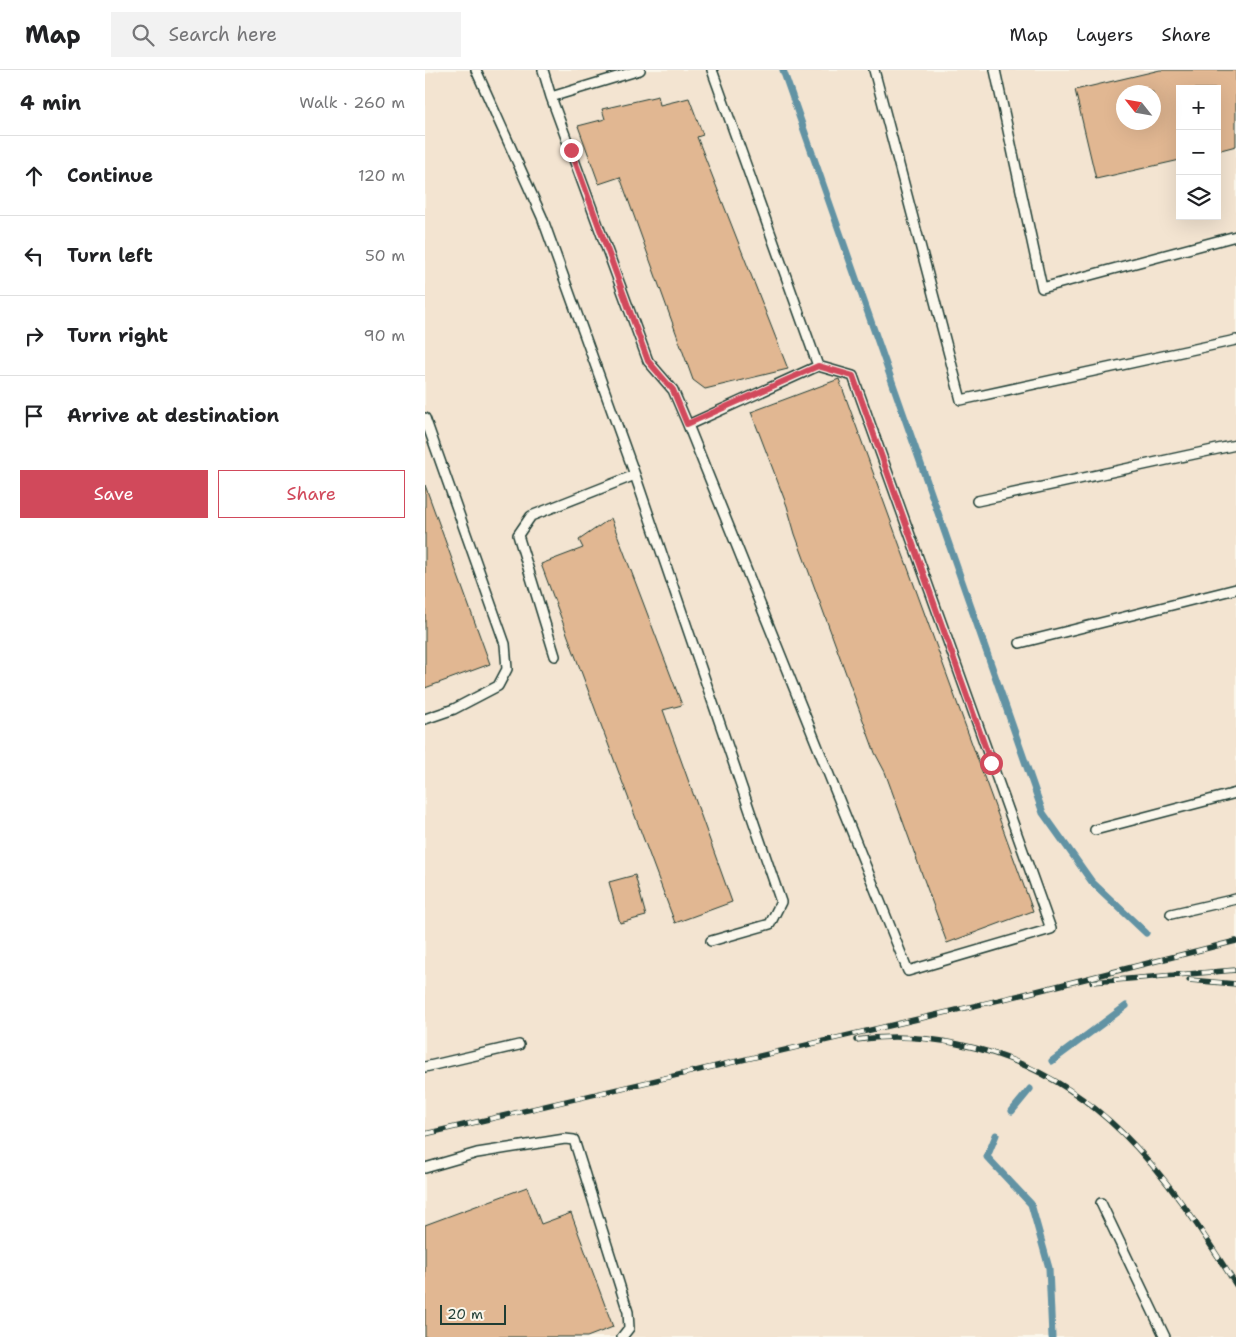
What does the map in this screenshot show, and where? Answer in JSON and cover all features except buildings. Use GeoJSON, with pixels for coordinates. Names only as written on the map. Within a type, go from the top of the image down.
{"type":"FeatureCollection","features":[{"type":"Feature","properties":{"kind":"lane"},"geometry":{"type":"LineString","coordinates":[[476,70],[542,216],[635,475],[781,902],[770,924],[711,941]]}},
{"type":"Feature","properties":{"kind":"lane"},"geometry":{"type":"LineString","coordinates":[[543,70],[551,98],[648,361],[673,390],[908,971],[1051,929],[853,376],[818,366],[687,424]]}},
{"type":"Feature","properties":{"kind":"lane"},"geometry":{"type":"LineString","coordinates":[[551,98],[640,70]]}},
{"type":"Feature","properties":{"kind":"lane"},"geometry":{"type":"LineString","coordinates":[[712,70],[818,366]]}},
{"type":"Feature","properties":{"kind":"lane"},"geometry":{"type":"LineString","coordinates":[[874,70],[961,400],[1236,340]]}},
{"type":"Feature","properties":{"kind":"lane"},"geometry":{"type":"LineString","coordinates":[[995,70],[1042,288],[1236,236]]}},
{"type":"Feature","properties":{"kind":"lane"},"geometry":{"type":"LineString","coordinates":[[425,418],[505,644],[507,669],[497,686],[454,709],[425,719]]}},
{"type":"Feature","properties":{"kind":"lane"},"geometry":{"type":"LineString","coordinates":[[977,501],[1236,445]]}},
{"type":"Feature","properties":{"kind":"lane"},"geometry":{"type":"LineString","coordinates":[[555,656],[518,535],[531,516],[635,475]]}},
{"type":"Feature","properties":{"kind":"lane"},"geometry":{"type":"LineString","coordinates":[[1020,643],[1236,589]]}},
{"type":"Feature","properties":{"kind":"lane"},"geometry":{"type":"LineString","coordinates":[[1095,830],[1236,793]]}},
{"type":"Feature","properties":{"kind":"lane"},"geometry":{"type":"LineString","coordinates":[[1171,914],[1236,899]]}},
{"type":"Feature","properties":{"kind":"lane"},"geometry":{"type":"LineString","coordinates":[[425,1068],[519,1044]]}},
{"type":"Feature","properties":{"kind":"lane"},"geometry":{"type":"LineString","coordinates":[[425,1168],[477,1153],[565,1139],[574,1140],[629,1312],[629,1328],[622,1337]]}},
{"type":"Feature","properties":{"kind":"lane"},"geometry":{"type":"LineString","coordinates":[[1101,1203],[1165,1337]]}},
{"type":"Feature","properties":{"kind":"shaded area"},"geometry":{"type":"Polygon","coordinates":[[[440,70],[1236,70],[1236,1337],[425,1337],[425,74],[440,70]]]}},
{"type":"Feature","properties":{"kind":"waterway"},"geometry":{"type":"LineString","coordinates":[[783,70],[1043,813],[1092,882],[1146,933]]}},
{"type":"Feature","properties":{"kind":"waterway"},"geometry":{"type":"LineString","coordinates":[[1052,1061],[1126,1006]]}},
{"type":"Feature","properties":{"kind":"waterway"},"geometry":{"type":"LineString","coordinates":[[1012,1111],[1030,1089]]}},
{"type":"Feature","properties":{"kind":"waterway"},"geometry":{"type":"LineString","coordinates":[[996,1135],[987,1157],[1031,1204],[1049,1268],[1052,1337]]}},
{"type":"Feature","properties":{"kind":"railway"},"geometry":{"type":"LineString","coordinates":[[425,1134],[1025,994],[1236,941]]}},
{"type":"Feature","properties":{"kind":"railway"},"geometry":{"type":"LineString","coordinates":[[1092,982],[1236,970]]}},
{"type":"Feature","properties":{"kind":"railway"},"geometry":{"type":"LineString","coordinates":[[1189,980],[1236,984]]}},
{"type":"Feature","properties":{"kind":"railway"},"geometry":{"type":"LineString","coordinates":[[856,1040],[907,1038],[958,1044],[1007,1058],[1050,1078],[1088,1103],[1123,1133],[1154,1167],[1210,1244],[1236,1285]]}},
{"type":"Feature","properties":{"kind":"route"},"geometry":{"type":"LineString","coordinates":[[571,150],[648,361],[673,390],[687,424],[818,366],[853,376],[991,763]]}}]}
